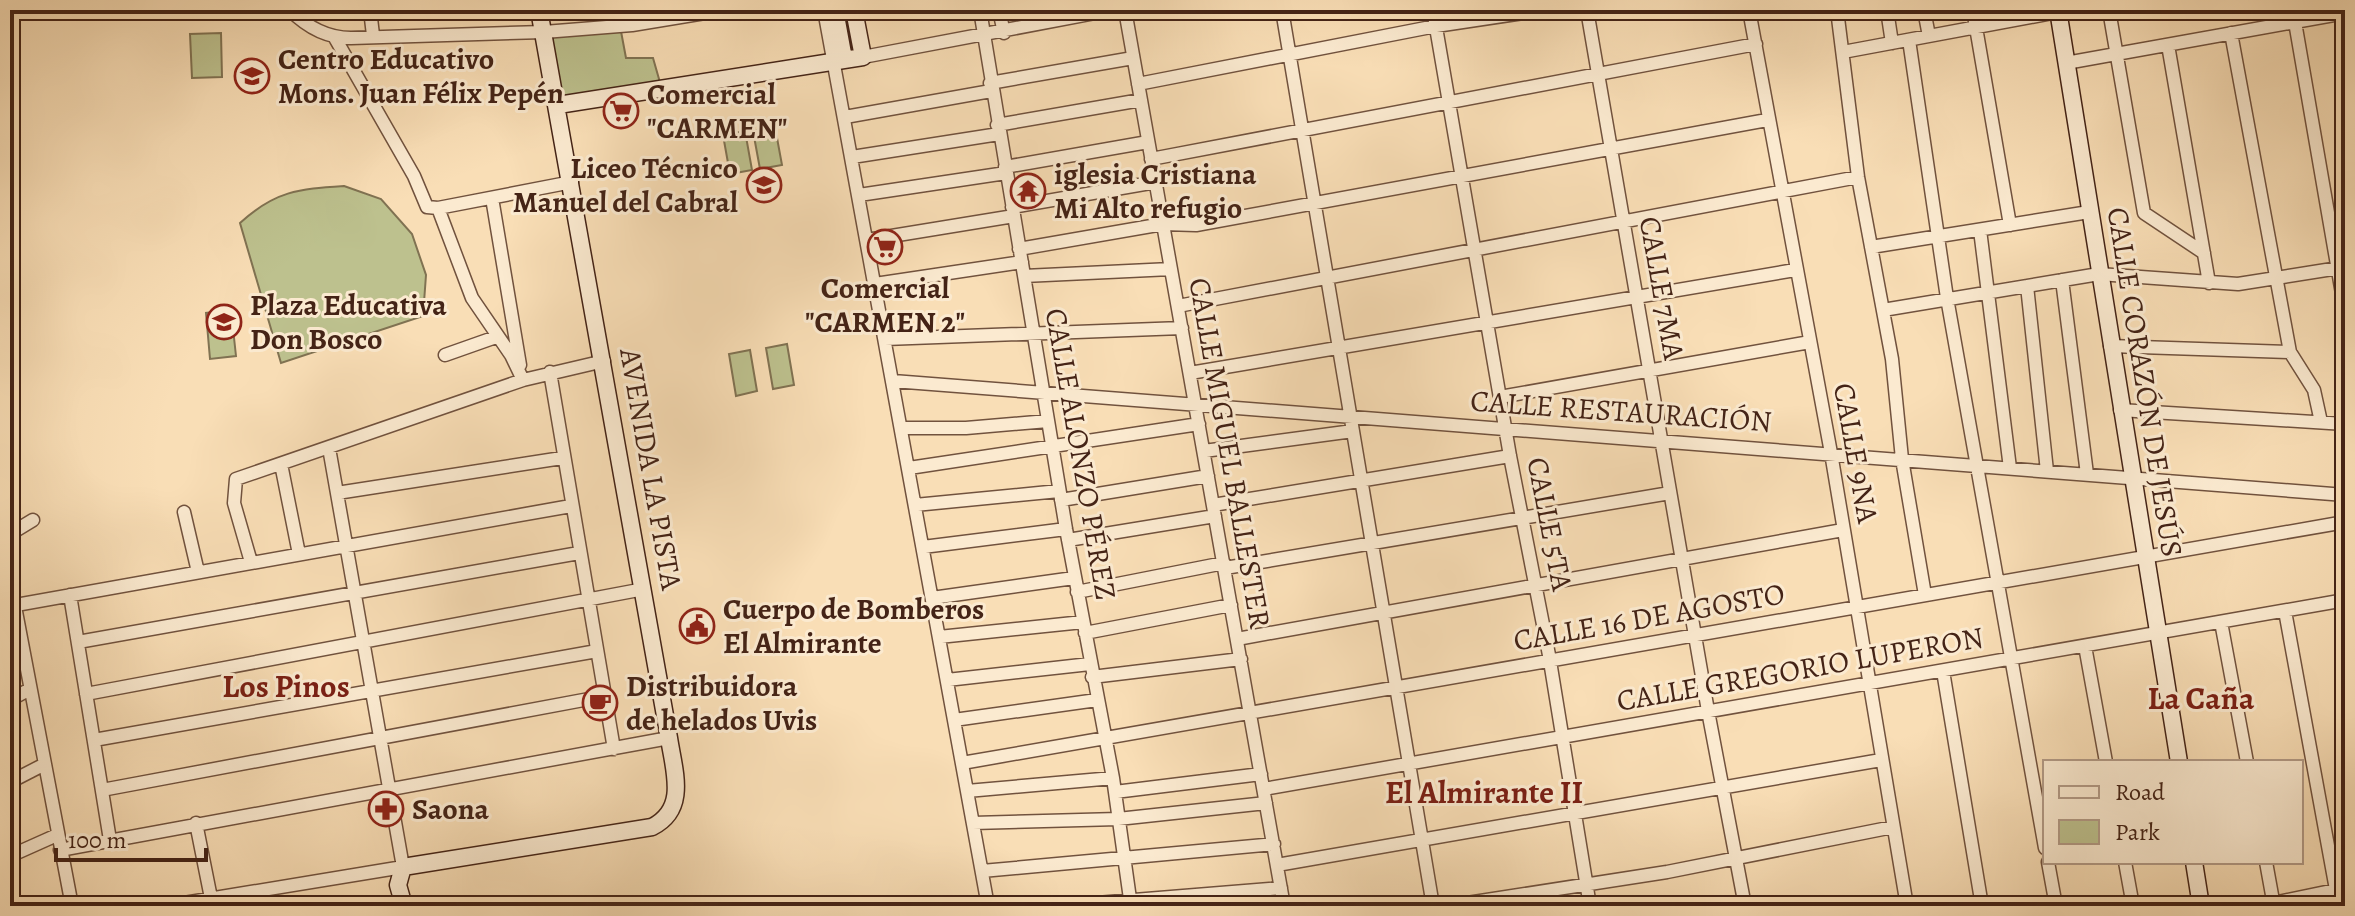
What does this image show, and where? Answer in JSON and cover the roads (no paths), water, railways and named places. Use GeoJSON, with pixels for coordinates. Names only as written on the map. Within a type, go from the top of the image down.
{"type":"FeatureCollection","features":[{"type":"Feature","properties":{"kind":"street"},"geometry":{"type":"LineString","coordinates":[[290,10],[312,29],[335,38],[544,32],[632,25],[723,10]]}},
{"type":"Feature","properties":{"kind":"street"},"geometry":{"type":"LineString","coordinates":[[370,10],[373,35]]}},
{"type":"Feature","properties":{"kind":"street","name":"AVENIDA LA PISTA"},"geometry":{"type":"LineString","coordinates":[[403,867],[652,827],[666,820],[675,807],[676,782],[644,589],[539,10]]}},
{"type":"Feature","properties":{"kind":"street"},"geometry":{"type":"LineString","coordinates":[[824,10],[839,59]]}},
{"type":"Feature","properties":{"kind":"street"},"geometry":{"type":"LineString","coordinates":[[835,10],[845,117],[988,906]]}},
{"type":"Feature","properties":{"kind":"street"},"geometry":{"type":"LineString","coordinates":[[854,10],[863,57]]}},
{"type":"Feature","properties":{"kind":"street","name":"CALLE ALONZO PÉREZ"},"geometry":{"type":"LineString","coordinates":[[980,10],[1074,578],[1113,778],[1131,904]]}},
{"type":"Feature","properties":{"kind":"street"},"geometry":{"type":"LineString","coordinates":[[999,10],[1004,33]]}},
{"type":"Feature","properties":{"kind":"street"},"geometry":{"type":"LineString","coordinates":[[558,105],[1004,33],[1111,10]]}},
{"type":"Feature","properties":{"kind":"street","name":"CALLE MIGUEL BALLESTER"},"geometry":{"type":"LineString","coordinates":[[1125,10],[1284,906]]}},
{"type":"Feature","properties":{"kind":"street"},"geometry":{"type":"LineString","coordinates":[[1282,10],[1433,906]]}},
{"type":"Feature","properties":{"kind":"street","name":"CALLE 5TA"},"geometry":{"type":"LineString","coordinates":[[1433,10],[1510,456],[1537,585],[1590,906]]}},
{"type":"Feature","properties":{"kind":"street"},"geometry":{"type":"LineString","coordinates":[[1138,84],[1436,26],[1543,10]]}},
{"type":"Feature","properties":{"kind":"street","name":"CALLE 7MA"},"geometry":{"type":"LineString","coordinates":[[1587,10],[1708,711],[1745,906]]}},
{"type":"Feature","properties":{"kind":"street","name":"CALLE 9NA"},"geometry":{"type":"LineString","coordinates":[[1749,10],[1780,192],[1831,453],[1907,906]]}},
{"type":"Feature","properties":{"kind":"street"},"geometry":{"type":"LineString","coordinates":[[1837,10],[1858,177],[1892,359],[1902,459],[1925,595]]}},
{"type":"Feature","properties":{"kind":"street"},"geometry":{"type":"LineString","coordinates":[[1887,10],[1892,43]]}},
{"type":"Feature","properties":{"kind":"street"},"geometry":{"type":"LineString","coordinates":[[1924,10],[1929,36]]}},
{"type":"Feature","properties":{"kind":"street"},"geometry":{"type":"LineString","coordinates":[[1973,10],[2010,225]]}},
{"type":"Feature","properties":{"kind":"street"},"geometry":{"type":"LineString","coordinates":[[2109,10],[2144,213],[2204,253]]}},
{"type":"Feature","properties":{"kind":"street"},"geometry":{"type":"LineString","coordinates":[[1843,52],[1976,27],[2012,15],[2058,11]]}},
{"type":"Feature","properties":{"kind":"street","name":"CALLE CORAZÓN DE JESÚS"},"geometry":{"type":"LineString","coordinates":[[2058,11],[2179,760]]}},
{"type":"Feature","properties":{"kind":"street"},"geometry":{"type":"LineString","coordinates":[[2066,63],[2345,13]]}},
{"type":"Feature","properties":{"kind":"street"},"geometry":{"type":"LineString","coordinates":[[2295,22],[2341,268],[2345,311]]}},
{"type":"Feature","properties":{"kind":"street"},"geometry":{"type":"LineString","coordinates":[[2231,33],[2290,352],[2314,390],[2321,422]]}},
{"type":"Feature","properties":{"kind":"street"},"geometry":{"type":"LineString","coordinates":[[335,38],[414,176],[427,207],[438,208],[572,182]]}},
{"type":"Feature","properties":{"kind":"street"},"geometry":{"type":"LineString","coordinates":[[1909,40],[1947,298],[2043,837]]}},
{"type":"Feature","properties":{"kind":"street"},"geometry":{"type":"LineString","coordinates":[[1151,159],[1756,44]]}},
{"type":"Feature","properties":{"kind":"street"},"geometry":{"type":"LineString","coordinates":[[2168,45],[2209,283]]}},
{"type":"Feature","properties":{"kind":"street"},"geometry":{"type":"LineString","coordinates":[[845,117],[1133,58]]}},
{"type":"Feature","properties":{"kind":"street"},"geometry":{"type":"LineString","coordinates":[[852,157],[1141,100]]}},
{"type":"Feature","properties":{"kind":"street"},"geometry":{"type":"LineString","coordinates":[[875,284],[1163,224],[1196,225],[1767,120]]}},
{"type":"Feature","properties":{"kind":"street"},"geometry":{"type":"LineString","coordinates":[[859,195],[1148,142]]}},
{"type":"Feature","properties":{"kind":"street"},"geometry":{"type":"LineString","coordinates":[[1178,306],[1858,177]]}},
{"type":"Feature","properties":{"kind":"street"},"geometry":{"type":"LineString","coordinates":[[867,240],[1156,182]]}},
{"type":"Feature","properties":{"kind":"street"},"geometry":{"type":"LineString","coordinates":[[492,198],[523,380]]}},
{"type":"Feature","properties":{"kind":"street"},"geometry":{"type":"LineString","coordinates":[[438,208],[472,298],[523,380]]}},
{"type":"Feature","properties":{"kind":"street"},"geometry":{"type":"LineString","coordinates":[[1871,247],[2089,212]]}},
{"type":"Feature","properties":{"kind":"street"},"geometry":{"type":"LineString","coordinates":[[1980,230],[2010,468]]}},
{"type":"Feature","properties":{"kind":"street"},"geometry":{"type":"LineString","coordinates":[[1883,310],[2099,274],[2238,284],[2341,268]]}},
{"type":"Feature","properties":{"kind":"street"},"geometry":{"type":"LineString","coordinates":[[1024,276],[1171,269]]}},
{"type":"Feature","properties":{"kind":"street"},"geometry":{"type":"LineString","coordinates":[[1190,373],[1795,270]]}},
{"type":"Feature","properties":{"kind":"street"},"geometry":{"type":"LineString","coordinates":[[2062,280],[2087,474]]}},
{"type":"Feature","properties":{"kind":"street"},"geometry":{"type":"LineString","coordinates":[[2027,286],[2047,471]]}},
{"type":"Feature","properties":{"kind":"street"},"geometry":{"type":"LineString","coordinates":[[885,339],[1182,328]]}},
{"type":"Feature","properties":{"kind":"street"},"geometry":{"type":"LineString","coordinates":[[445,355],[496,337]]}},
{"type":"Feature","properties":{"kind":"street"},"geometry":{"type":"LineString","coordinates":[[1500,397],[1810,342]]}},
{"type":"Feature","properties":{"kind":"street"},"geometry":{"type":"LineString","coordinates":[[2110,346],[2290,352]]}},
{"type":"Feature","properties":{"kind":"street"},"geometry":{"type":"LineString","coordinates":[[251,562],[233,489],[236,479],[523,380],[604,361]]}},
{"type":"Feature","properties":{"kind":"street"},"geometry":{"type":"LineString","coordinates":[[550,372],[562,458],[614,749]]}},
{"type":"Feature","properties":{"kind":"street","name":"CALLE RESTAURACIÓN"},"geometry":{"type":"LineString","coordinates":[[893,381],[2345,495]]}},
{"type":"Feature","properties":{"kind":"street"},"geometry":{"type":"LineString","coordinates":[[2120,410],[2345,424]]}},
{"type":"Feature","properties":{"kind":"street"},"geometry":{"type":"LineString","coordinates":[[901,428],[966,428],[1048,421]]}},
{"type":"Feature","properties":{"kind":"street"},"geometry":{"type":"LineString","coordinates":[[909,468],[1199,424]]}},
{"type":"Feature","properties":{"kind":"street"},"geometry":{"type":"LineString","coordinates":[[1204,451],[1353,431]]}},
{"type":"Feature","properties":{"kind":"street"},"geometry":{"type":"LineString","coordinates":[[329,448],[391,788],[403,867],[398,885],[404,906]]}},
{"type":"Feature","properties":{"kind":"street"},"geometry":{"type":"LineString","coordinates":[[923,547],[1067,535],[1214,510],[1361,480],[1510,456]]}},
{"type":"Feature","properties":{"kind":"street"},"geometry":{"type":"LineString","coordinates":[[337,493],[562,458]]}},
{"type":"Feature","properties":{"kind":"street"},"geometry":{"type":"LineString","coordinates":[[281,464],[299,554]]}},
{"type":"Feature","properties":{"kind":"street"},"geometry":{"type":"LineString","coordinates":[[915,505],[1060,496],[1208,476]]}},
{"type":"Feature","properties":{"kind":"street"},"geometry":{"type":"LineString","coordinates":[[1077,592],[1670,493]]}},
{"type":"Feature","properties":{"kind":"street"},"geometry":{"type":"LineString","coordinates":[[15,615],[70,595],[571,506]]}},
{"type":"Feature","properties":{"kind":"street"},"geometry":{"type":"LineString","coordinates":[[184,512],[198,572]]}},
{"type":"Feature","properties":{"kind":"street"},"geometry":{"type":"LineString","coordinates":[[10,534],[33,520]]}},
{"type":"Feature","properties":{"kind":"street","name":"CALLE 16 DE AGOSTO"},"geometry":{"type":"LineString","coordinates":[[962,763],[2345,522]]}},
{"type":"Feature","properties":{"kind":"street"},"geometry":{"type":"LineString","coordinates":[[1237,639],[1843,530]]}},
{"type":"Feature","properties":{"kind":"street"},"geometry":{"type":"LineString","coordinates":[[78,642],[579,553]]}},
{"type":"Feature","properties":{"kind":"street"},"geometry":{"type":"LineString","coordinates":[[932,598],[1074,578]]}},
{"type":"Feature","properties":{"kind":"street"},"geometry":{"type":"LineString","coordinates":[[10,580],[72,906]]}},
{"type":"Feature","properties":{"kind":"street"},"geometry":{"type":"LineString","coordinates":[[86,694],[644,589]]}},
{"type":"Feature","properties":{"kind":"street"},"geometry":{"type":"LineString","coordinates":[[70,595],[110,840]]}},
{"type":"Feature","properties":{"kind":"street"},"geometry":{"type":"LineString","coordinates":[[2343,600],[2345,618]]}},
{"type":"Feature","properties":{"kind":"street","name":"CALLE GREGORIO LUPERON"},"geometry":{"type":"LineString","coordinates":[[1264,789],[2343,600]]}},
{"type":"Feature","properties":{"kind":"street"},"geometry":{"type":"LineString","coordinates":[[939,637],[1084,628],[1231,605]]}},
{"type":"Feature","properties":{"kind":"street"},"geometry":{"type":"LineString","coordinates":[[2285,611],[2340,889],[2339,906]]}},
{"type":"Feature","properties":{"kind":"street"},"geometry":{"type":"LineString","coordinates":[[2221,622],[2247,760]]}},
{"type":"Feature","properties":{"kind":"street"},"geometry":{"type":"LineString","coordinates":[[2085,646],[2106,760]]}},
{"type":"Feature","properties":{"kind":"street"},"geometry":{"type":"LineString","coordinates":[[94,740],[597,651]]}},
{"type":"Feature","properties":{"kind":"street"},"geometry":{"type":"LineString","coordinates":[[947,680],[1241,659]]}},
{"type":"Feature","properties":{"kind":"street"},"geometry":{"type":"LineString","coordinates":[[1943,671],[1982,906]]}},
{"type":"Feature","properties":{"kind":"street"},"geometry":{"type":"LineString","coordinates":[[10,700],[30,689]]}},
{"type":"Feature","properties":{"kind":"street"},"geometry":{"type":"LineString","coordinates":[[102,790],[605,696]]}},
{"type":"Feature","properties":{"kind":"street"},"geometry":{"type":"LineString","coordinates":[[954,720],[1097,700]]}},
{"type":"Feature","properties":{"kind":"street"},"geometry":{"type":"LineString","coordinates":[[60,850],[669,738]]}},
{"type":"Feature","properties":{"kind":"street"},"geometry":{"type":"LineString","coordinates":[[1277,865],[1881,760]]}},
{"type":"Feature","properties":{"kind":"street"},"geometry":{"type":"LineString","coordinates":[[10,782],[43,765]]}},
{"type":"Feature","properties":{"kind":"street"},"geometry":{"type":"LineString","coordinates":[[1115,792],[1261,774]]}},
{"type":"Feature","properties":{"kind":"street"},"geometry":{"type":"LineString","coordinates":[[967,791],[1113,778]]}},
{"type":"Feature","properties":{"kind":"street"},"geometry":{"type":"LineString","coordinates":[[973,823],[1118,819],[1266,803]]}},
{"type":"Feature","properties":{"kind":"street"},"geometry":{"type":"LineString","coordinates":[[196,823],[211,898]]}},
{"type":"Feature","properties":{"kind":"street"},"geometry":{"type":"LineString","coordinates":[[1448,906],[1736,858],[1893,827]]}},
{"type":"Feature","properties":{"kind":"street"},"geometry":{"type":"LineString","coordinates":[[10,856],[57,835]]}},
{"type":"Feature","properties":{"kind":"street"},"geometry":{"type":"LineString","coordinates":[[982,871],[1122,855],[1274,844]]}},
{"type":"Feature","properties":{"kind":"street"},"geometry":{"type":"LineString","coordinates":[[2048,864],[2056,906]]}},
{"type":"Feature","properties":{"kind":"street"},"geometry":{"type":"LineString","coordinates":[[2125,864],[2133,906]]}},
{"type":"Feature","properties":{"kind":"street"},"geometry":{"type":"LineString","coordinates":[[2194,864],[2201,906]]}},
{"type":"Feature","properties":{"kind":"street"},"geometry":{"type":"LineString","coordinates":[[2266,864],[2274,904]]}},
{"type":"Feature","properties":{"kind":"street"},"geometry":{"type":"LineString","coordinates":[[166,906],[403,867]]}},
{"type":"Feature","properties":{"kind":"street"},"geometry":{"type":"LineString","coordinates":[[1060,906],[1131,904],[1281,888]]}},
{"type":"Feature","properties":{"kind":"street"},"geometry":{"type":"LineString","coordinates":[[2259,906],[2340,889]]}},
{"type":"Feature","properties":{"kind":"place","name":"Centro Educativo Mons. Juan Félix Pepén"},"geometry":{"type":"Point","coordinates":[252,76]}},
{"type":"Feature","properties":{"kind":"place","name":"Comercial \"CARMEN\""},"geometry":{"type":"Point","coordinates":[621,111]}},
{"type":"Feature","properties":{"kind":"place","name":"Liceo Técnico Manuel del Cabral"},"geometry":{"type":"Point","coordinates":[764,185]}},
{"type":"Feature","properties":{"kind":"place","name":"iglesia Cristiana Mi Alto refugio"},"geometry":{"type":"Point","coordinates":[1028,191]}},
{"type":"Feature","properties":{"kind":"place","name":"Comercial \"CARMEN 2\""},"geometry":{"type":"Point","coordinates":[885,247]}},
{"type":"Feature","properties":{"kind":"place","name":"Plaza Educativa Don Bosco"},"geometry":{"type":"Point","coordinates":[224,322]}},
{"type":"Feature","properties":{"kind":"place","name":"Cuerpo de Bomberos El Almirante"},"geometry":{"type":"Point","coordinates":[697,626]}},
{"type":"Feature","properties":{"kind":"place","name":"Distribuidora de helados Uvis"},"geometry":{"type":"Point","coordinates":[600,703]}},
{"type":"Feature","properties":{"kind":"place","name":"Saona"},"geometry":{"type":"Point","coordinates":[386,809]}},
{"type":"Feature","properties":{"kind":"district","name":"Los Pinos"},"geometry":{"type":"Point","coordinates":[286,686]}},
{"type":"Feature","properties":{"kind":"district","name":"La Caña"},"geometry":{"type":"Point","coordinates":[2201,698]}},
{"type":"Feature","properties":{"kind":"district","name":"El Almirante II"},"geometry":{"type":"Point","coordinates":[1484,792]}}]}
